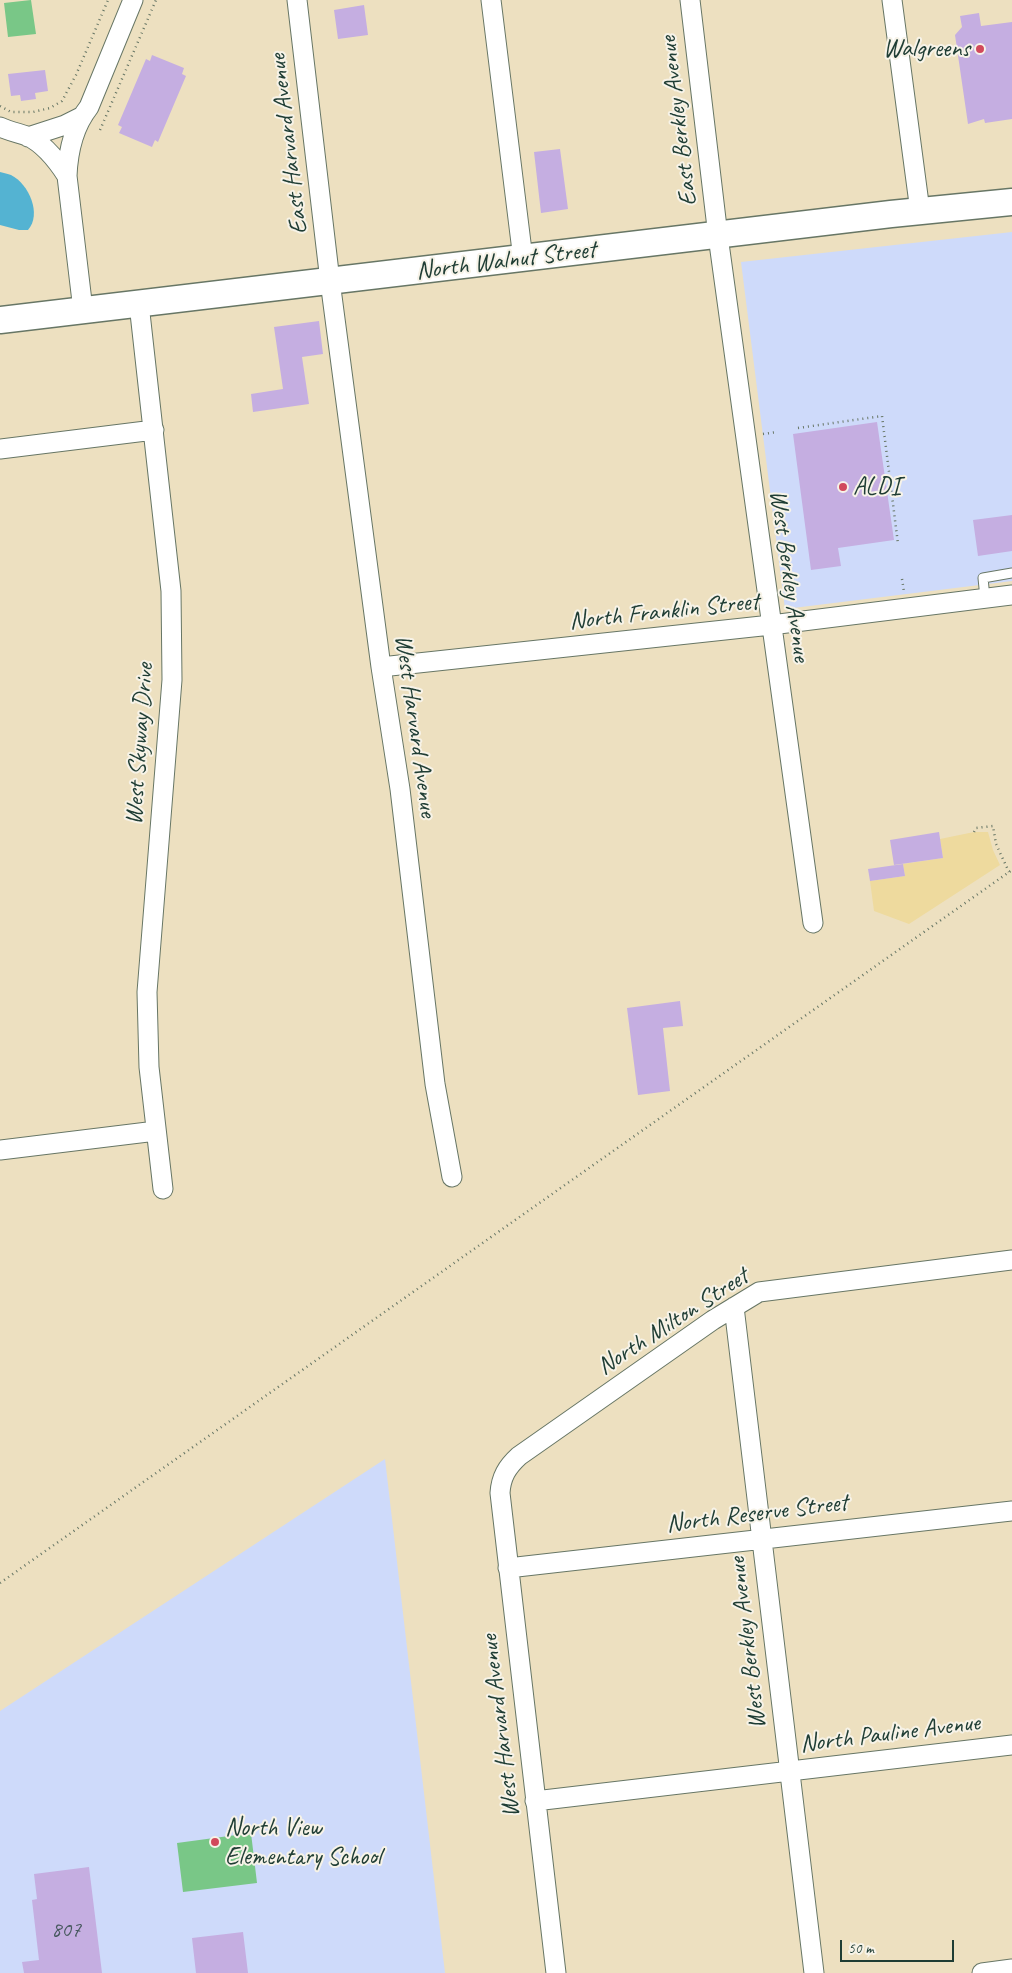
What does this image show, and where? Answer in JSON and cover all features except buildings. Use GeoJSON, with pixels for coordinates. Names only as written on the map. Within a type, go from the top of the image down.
{"type":"FeatureCollection","features":[{"type":"Feature","properties":{"kind":"main road","name":"North Walnut Street"},"geometry":{"type":"LineString","coordinates":[[0,320],[920,211],[1012,202]]}},
{"type":"Feature","properties":{"kind":"street"},"geometry":{"type":"LineString","coordinates":[[83,310],[67,176],[70,152],[81,117],[89,107],[133,0]]}},
{"type":"Feature","properties":{"kind":"street","name":"East Harvard Avenue"},"geometry":{"type":"LineString","coordinates":[[297,0],[330,282]]}},
{"type":"Feature","properties":{"kind":"street"},"geometry":{"type":"LineString","coordinates":[[491,0],[523,259]]}},
{"type":"Feature","properties":{"kind":"street","name":"East Berkley Avenue"},"geometry":{"type":"LineString","coordinates":[[690,0],[718,236]]}},
{"type":"Feature","properties":{"kind":"street"},"geometry":{"type":"LineString","coordinates":[[892,0],[920,211]]}},
{"type":"Feature","properties":{"kind":"street"},"geometry":{"type":"LineString","coordinates":[[28,137],[65,125],[81,117]]}},
{"type":"Feature","properties":{"kind":"street"},"geometry":{"type":"LineString","coordinates":[[0,127],[28,137],[56,160],[67,176]]}},
{"type":"Feature","properties":{"kind":"street","name":"West Berkley Avenue"},"geometry":{"type":"LineString","coordinates":[[718,236],[813,923]]}},
{"type":"Feature","properties":{"kind":"street","name":"West Harvard Avenue"},"geometry":{"type":"LineString","coordinates":[[330,282],[400,789],[435,1084],[452,1177]]}},
{"type":"Feature","properties":{"kind":"street","name":"West Skyway Drive"},"geometry":{"type":"LineString","coordinates":[[139,304],[171,591],[172,680],[147,992],[149,1067],[162,1189]]}},
{"type":"Feature","properties":{"kind":"street"},"geometry":{"type":"LineString","coordinates":[[0,449],[154,430]]}},
{"type":"Feature","properties":{"kind":"street","name":"North Franklin Street"},"geometry":{"type":"LineString","coordinates":[[382,667],[771,625],[1012,595]]}},
{"type":"Feature","properties":{"kind":"street"},"geometry":{"type":"LineString","coordinates":[[0,1150],[156,1131]]}},
{"type":"Feature","properties":{"kind":"street","name":"North Milton Street"},"geometry":{"type":"LineString","coordinates":[[505,1473],[519,1456],[734,1307],[759,1292],[1012,1260]]}},
{"type":"Feature","properties":{"kind":"street","name":"West Berkley Avenue"},"geometry":{"type":"LineString","coordinates":[[734,1307],[814,1973]]}},
{"type":"Feature","properties":{"kind":"street","name":"West Harvard Avenue"},"geometry":{"type":"LineString","coordinates":[[505,1473],[501,1482],[500,1493],[556,1973]]}},
{"type":"Feature","properties":{"kind":"street","name":"North Reserve Street"},"geometry":{"type":"LineString","coordinates":[[508,1568],[1012,1510]]}},
{"type":"Feature","properties":{"kind":"street","name":"North Pauline Avenue"},"geometry":{"type":"LineString","coordinates":[[535,1801],[1012,1744]]}},
{"type":"Feature","properties":{"kind":"street"},"geometry":{"type":"LineString","coordinates":[[982,1973],[1012,1969]]}},
{"type":"Feature","properties":{"kind":"lane"},"geometry":{"type":"LineString","coordinates":[[985,598],[982,578],[1012,573]]}},
{"type":"Feature","properties":{"kind":"path"},"geometry":{"type":"LineString","coordinates":[[0,106],[11,112],[33,112],[50,108],[62,101],[76,74],[108,0]]}},
{"type":"Feature","properties":{"kind":"path"},"geometry":{"type":"LineString","coordinates":[[100,130],[156,0]]}},
{"type":"Feature","properties":{"kind":"path"},"geometry":{"type":"LineString","coordinates":[[798,428],[882,416],[898,544]]}},
{"type":"Feature","properties":{"kind":"path"},"geometry":{"type":"LineString","coordinates":[[763,434],[776,432]]}},
{"type":"Feature","properties":{"kind":"path"},"geometry":{"type":"LineString","coordinates":[[902,579],[904,594]]}},
{"type":"Feature","properties":{"kind":"path"},"geometry":{"type":"LineString","coordinates":[[0,1583],[1010,871],[996,844],[993,826],[976,828],[974,832]]}},
{"type":"Feature","properties":{"kind":"shaded area"},"geometry":{"type":"Polygon","coordinates":[[[1012,232],[1012,581],[785,609],[741,262],[1012,232]]]}},
{"type":"Feature","properties":{"kind":"shaded area","name":"North View Elementary School"},"geometry":{"type":"Polygon","coordinates":[[[385,1459],[445,1973],[0,1973],[0,1711],[385,1459]]]}},
{"type":"Feature","properties":{"kind":"green space"},"geometry":{"type":"Polygon","coordinates":[[[31,0],[36,34],[8,37],[4,3],[31,0]]]}},
{"type":"Feature","properties":{"kind":"green space"},"geometry":{"type":"Polygon","coordinates":[[[251,1833],[257,1883],[183,1892],[177,1843],[251,1833]]]}},
{"type":"Feature","properties":{"kind":"sand"},"geometry":{"type":"Polygon","coordinates":[[[974,832],[988,832],[1000,865],[909,924],[874,911],[870,881],[905,876],[903,864],[943,858],[940,839],[974,832]]]}},
{"type":"Feature","properties":{"kind":"water"},"geometry":{"type":"Polygon","coordinates":[[[0,172],[17,179],[32,200],[34,216],[28,230],[19,230],[0,225],[0,172]]]}},
{"type":"Feature","properties":{"kind":"place","name":"Walgreens"},"geometry":{"type":"Point","coordinates":[980,49]}},
{"type":"Feature","properties":{"kind":"place","name":"ALDI"},"geometry":{"type":"Point","coordinates":[843,487]}},
{"type":"Feature","properties":{"kind":"place","name":"North View Elementary School"},"geometry":{"type":"Point","coordinates":[215,1842]}}]}
